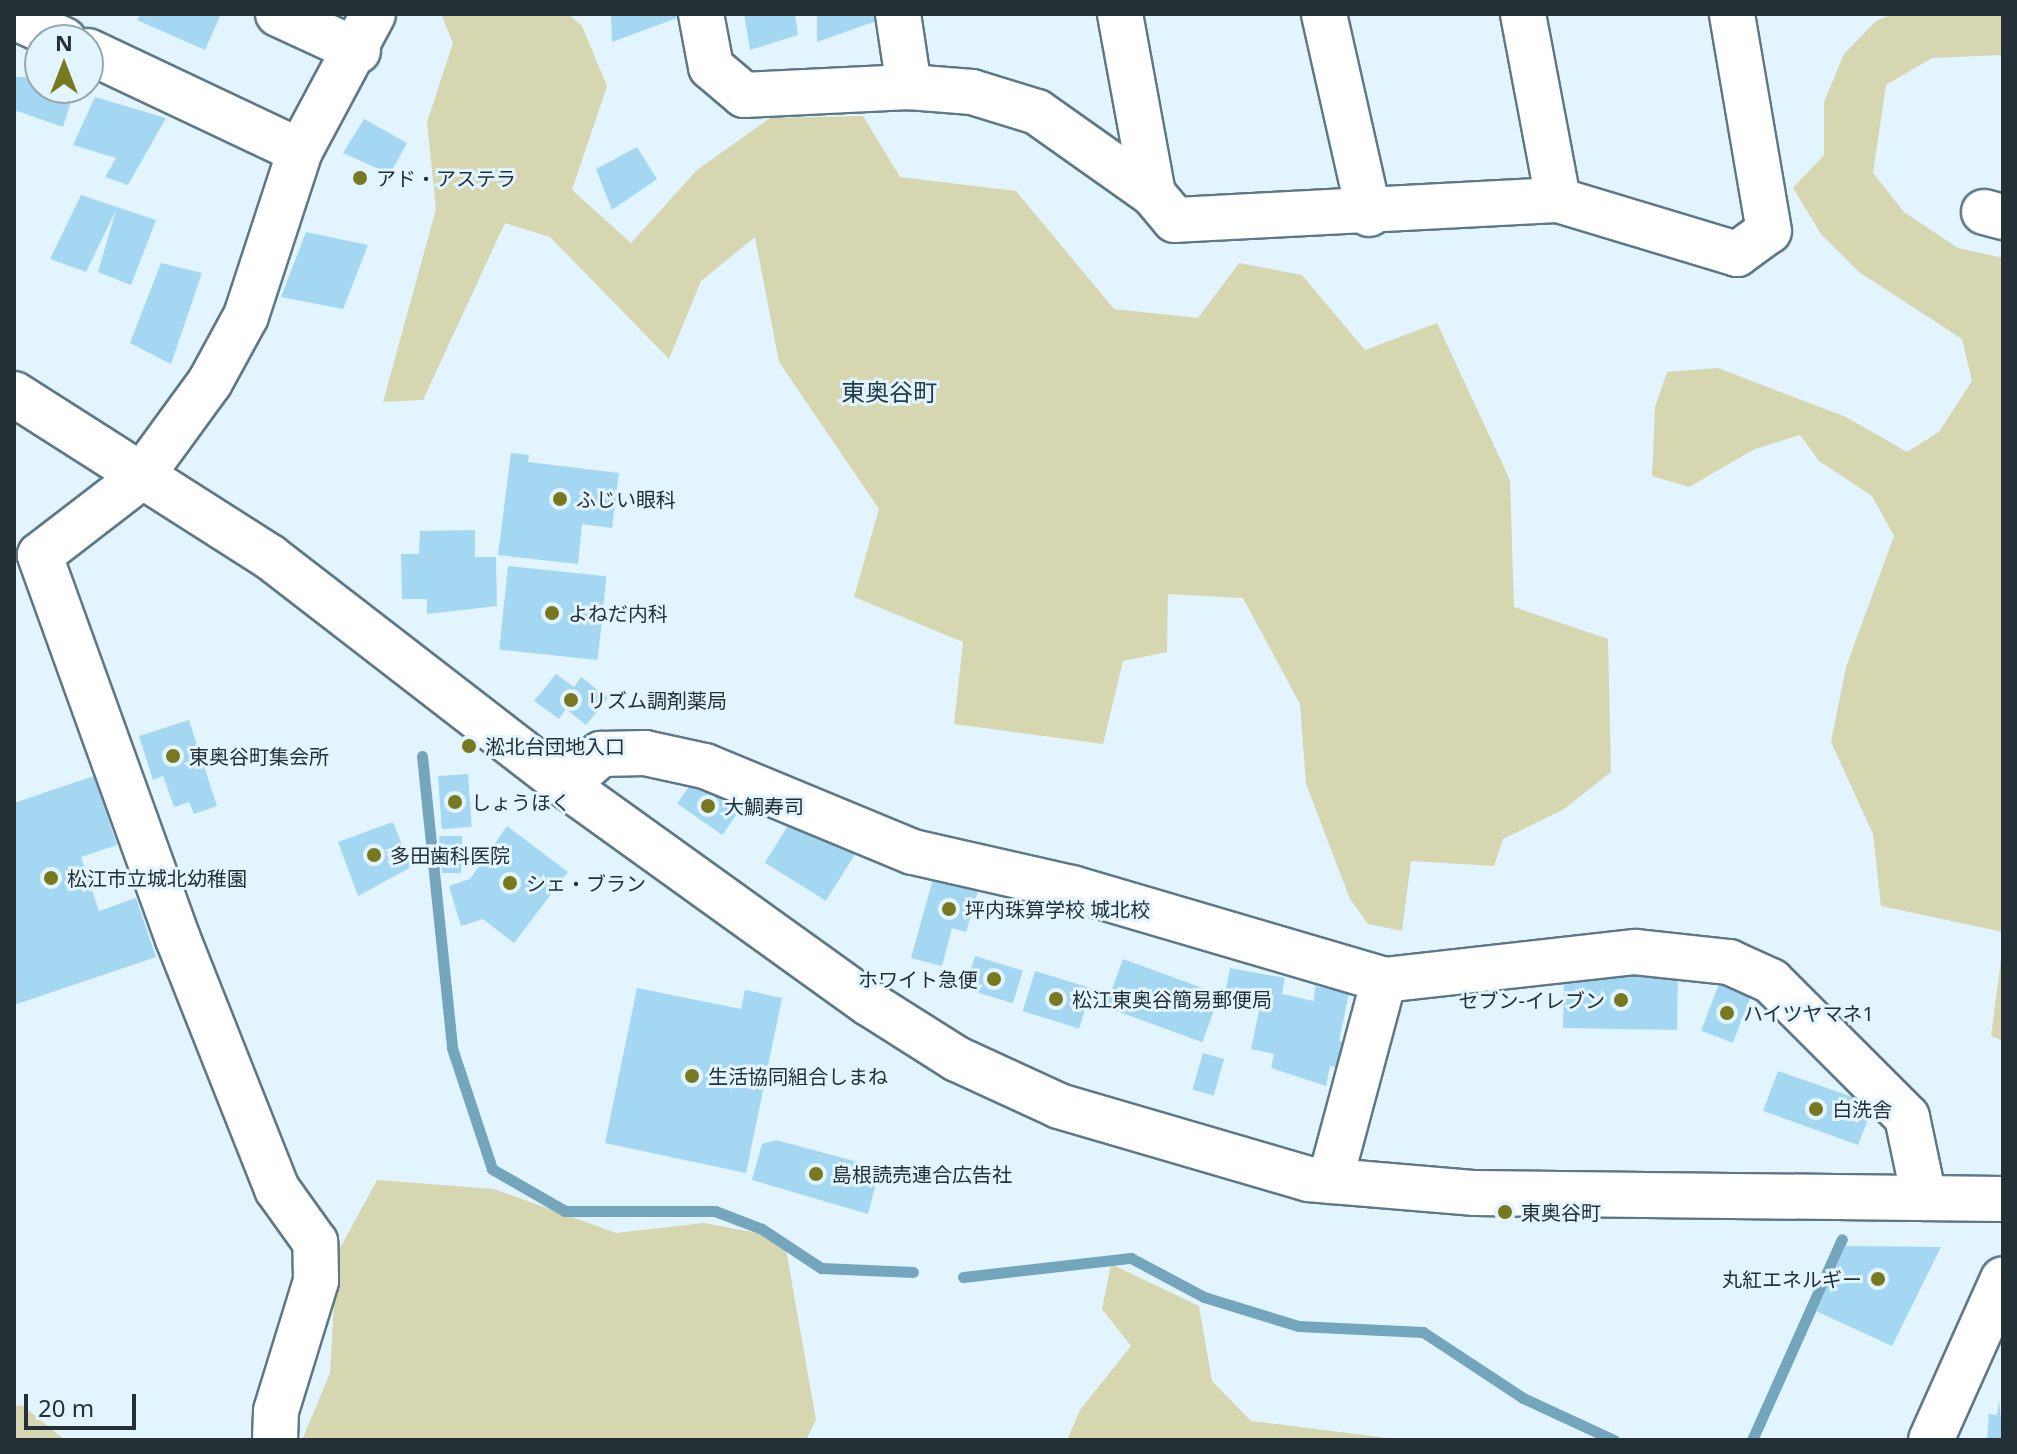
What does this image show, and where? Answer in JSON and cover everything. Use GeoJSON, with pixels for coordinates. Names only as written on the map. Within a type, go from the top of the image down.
{"type":"FeatureCollection","features":[{"type":"Feature","properties":{"kind":"street"},"geometry":{"type":"LineString","coordinates":[[275,1440],[276,1411],[316,1281],[315,1242],[266,1160],[40,555],[140,478],[210,382],[246,316],[300,151],[365,32],[278,14]]}},
{"type":"Feature","properties":{"kind":"street"},"geometry":{"type":"LineString","coordinates":[[701,14],[711,67],[744,95],[909,87],[972,92],[1037,112],[1153,194],[1175,220],[1369,214],[1558,200],[1737,254],[1769,231],[1732,14]]}},
{"type":"Feature","properties":{"kind":"street"},"geometry":{"type":"LineString","coordinates":[[898,14],[909,87]]}},
{"type":"Feature","properties":{"kind":"street"},"geometry":{"type":"LineString","coordinates":[[1120,14],[1153,194]]}},
{"type":"Feature","properties":{"kind":"street"},"geometry":{"type":"LineString","coordinates":[[1324,14],[1369,214]]}},
{"type":"Feature","properties":{"kind":"street"},"geometry":{"type":"LineString","coordinates":[[1523,14],[1558,200]]}},
{"type":"Feature","properties":{"kind":"street"},"geometry":{"type":"LineString","coordinates":[[104,59],[300,151]]}},
{"type":"Feature","properties":{"kind":"street"},"geometry":{"type":"LineString","coordinates":[[14,394],[140,478],[270,557],[565,785],[957,1059],[1059,1106],[1170,1144],[1330,1181],[1475,1193],[2003,1199]]}},
{"type":"Feature","properties":{"kind":"street"},"geometry":{"type":"LineString","coordinates":[[565,785],[601,754],[645,753],[705,766],[913,852],[1072,888],[1384,980],[1635,952],[1676,952],[1742,967],[1771,981],[1907,1117],[1924,1198]]}},
{"type":"Feature","properties":{"kind":"street"},"geometry":{"type":"LineString","coordinates":[[1330,1181],[1384,980]]}},
{"type":"Feature","properties":{"kind":"street"},"geometry":{"type":"LineString","coordinates":[[1931,1440],[2003,1279]]}},
{"type":"Feature","properties":{"kind":"green space"},"geometry":{"type":"Polygon","coordinates":[[[441,14],[568,14],[582,26],[607,86],[572,190],[631,243],[697,170],[770,118],[863,116],[900,177],[1016,191],[1114,309],[1198,318],[1239,263],[1302,275],[1365,350],[1437,323],[1510,480],[1514,607],[1608,639],[1611,772],[1564,809],[1503,839],[1494,866],[1411,861],[1402,931],[1368,924],[1350,899],[1306,784],[1300,704],[1243,598],[1168,594],[1167,652],[1123,661],[1103,744],[954,724],[963,642],[854,597],[879,509],[779,362],[755,237],[701,281],[669,359],[550,237],[505,223],[423,400],[383,402],[436,209],[427,122],[453,43],[441,14]]]}},
{"type":"Feature","properties":{"kind":"green space"},"geometry":{"type":"Polygon","coordinates":[[[1893,14],[2003,14],[2003,55],[1932,58],[1886,85],[1873,173],[1904,212],[1958,248],[2003,258],[2003,932],[1881,906],[1873,834],[1831,742],[1846,667],[1894,536],[1872,496],[1819,461],[1800,435],[1755,449],[1689,487],[1652,476],[1655,407],[1667,372],[1718,368],[1846,417],[1907,452],[1939,432],[1972,381],[1962,339],[1859,272],[1821,234],[1793,188],[1824,155],[1824,102],[1844,54],[1876,21],[1893,14]]]}},
{"type":"Feature","properties":{"kind":"green space"},"geometry":{"type":"Polygon","coordinates":[[[2003,944],[2003,1041],[1991,1036],[2003,944]]]}},
{"type":"Feature","properties":{"kind":"green space"},"geometry":{"type":"Polygon","coordinates":[[[377,1180],[494,1189],[616,1233],[704,1223],[784,1238],[816,1420],[806,1440],[302,1440],[330,1373],[337,1254],[377,1180]]]}},
{"type":"Feature","properties":{"kind":"green space"},"geometry":{"type":"Polygon","coordinates":[[[1111,1264],[1199,1306],[1212,1381],[1251,1421],[1404,1440],[1067,1440],[1080,1410],[1131,1346],[1102,1309],[1111,1264]]]}},
{"type":"Feature","properties":{"kind":"green space"},"geometry":{"type":"Polygon","coordinates":[[[22,1405],[65,1440],[14,1440],[14,1407],[22,1405]]]}},
{"type":"Feature","properties":{"kind":"building"},"geometry":{"type":"Polygon","coordinates":[[[141,14],[221,14],[205,50],[137,20],[141,14]]]}},
{"type":"Feature","properties":{"kind":"building"},"geometry":{"type":"Polygon","coordinates":[[[611,14],[675,14],[677,18],[612,42],[611,14]]]}},
{"type":"Feature","properties":{"kind":"building"},"geometry":{"type":"Polygon","coordinates":[[[744,14],[795,14],[798,35],[750,50],[744,14]]]}},
{"type":"Feature","properties":{"kind":"building"},"geometry":{"type":"Polygon","coordinates":[[[817,14],[879,14],[879,20],[817,42],[817,14]]]}},
{"type":"Feature","properties":{"kind":"building"},"geometry":{"type":"Polygon","coordinates":[[[14,77],[24,77],[24,104],[70,104],[63,127],[14,110],[14,77]]]}},
{"type":"Feature","properties":{"kind":"building"},"geometry":{"type":"Polygon","coordinates":[[[104,100],[166,118],[128,185],[105,177],[116,158],[73,145],[92,104],[104,104],[104,100]]]}},
{"type":"Feature","properties":{"kind":"building"},"geometry":{"type":"Polygon","coordinates":[[[364,119],[407,143],[390,174],[343,153],[364,119]]]}},
{"type":"Feature","properties":{"kind":"building"},"geometry":{"type":"Polygon","coordinates":[[[637,147],[657,179],[612,210],[596,169],[637,147]]]}},
{"type":"Feature","properties":{"kind":"building"},"geometry":{"type":"Polygon","coordinates":[[[81,195],[156,220],[131,285],[98,272],[116,210],[86,272],[50,259],[81,195]]]}},
{"type":"Feature","properties":{"kind":"building"},"geometry":{"type":"Polygon","coordinates":[[[306,232],[368,245],[343,309],[281,297],[306,232]]]}},
{"type":"Feature","properties":{"kind":"building"},"geometry":{"type":"Polygon","coordinates":[[[161,263],[202,273],[171,364],[130,343],[161,263]]]}},
{"type":"Feature","properties":{"kind":"building","name":"ふじい眼科"},"geometry":{"type":"Polygon","coordinates":[[[511,453],[529,455],[528,462],[619,473],[612,528],[582,524],[578,564],[498,555],[511,453]]]}},
{"type":"Feature","properties":{"kind":"building"},"geometry":{"type":"Polygon","coordinates":[[[475,530],[475,557],[496,557],[497,606],[427,614],[427,599],[402,599],[401,554],[419,554],[420,531],[475,530]]]}},
{"type":"Feature","properties":{"kind":"building","name":"よねだ内科"},"geometry":{"type":"Polygon","coordinates":[[[508,566],[606,576],[598,660],[499,650],[508,566]]]}},
{"type":"Feature","properties":{"kind":"building","name":"リズム調剤薬局"},"geometry":{"type":"Polygon","coordinates":[[[556,674],[574,687],[581,677],[608,698],[586,725],[566,709],[559,719],[534,701],[556,674]]]}},
{"type":"Feature","properties":{"kind":"building","name":"東奥谷町集会所"},"geometry":{"type":"Polygon","coordinates":[[[189,720],[217,806],[194,814],[189,802],[174,807],[163,776],[153,780],[139,736],[189,720]]]}},
{"type":"Feature","properties":{"kind":"building","name":"しょうほく"},"geometry":{"type":"Polygon","coordinates":[[[468,774],[472,827],[442,829],[438,776],[468,774]]]}},
{"type":"Feature","properties":{"kind":"building","name":"松江市立城北幼稚園"},"geometry":{"type":"Polygon","coordinates":[[[94,776],[117,845],[81,857],[99,911],[136,898],[156,957],[14,1005],[14,803],[94,776]]]}},
{"type":"Feature","properties":{"kind":"building","name":"大鯛寿司"},"geometry":{"type":"Polygon","coordinates":[[[695,778],[740,810],[722,835],[677,803],[695,778]]]}},
{"type":"Feature","properties":{"kind":"building"},"geometry":{"type":"Polygon","coordinates":[[[794,816],[855,854],[826,901],[765,863],[794,816]]]}},
{"type":"Feature","properties":{"kind":"building","name":"多田歯科医院"},"geometry":{"type":"Polygon","coordinates":[[[393,822],[411,867],[358,896],[338,842],[393,822]]]}},
{"type":"Feature","properties":{"kind":"building","name":"シェ・ブラン"},"geometry":{"type":"Polygon","coordinates":[[[507,826],[568,872],[514,943],[483,919],[461,926],[449,886],[470,879],[507,826]]]}},
{"type":"Feature","properties":{"kind":"building"},"geometry":{"type":"Polygon","coordinates":[[[439,836],[462,836],[461,873],[442,873],[439,836]]]}},
{"type":"Feature","properties":{"kind":"building","name":"坪内珠算学校 城北校"},"geometry":{"type":"Polygon","coordinates":[[[933,879],[978,891],[966,932],[952,928],[942,966],[911,958],[933,879]]]}},
{"type":"Feature","properties":{"kind":"building","name":"ホワイト急便"},"geometry":{"type":"Polygon","coordinates":[[[975,956],[1023,971],[1013,1003],[965,989],[975,956]]]}},
{"type":"Feature","properties":{"kind":"building"},"geometry":{"type":"Polygon","coordinates":[[[1123,959],[1220,994],[1202,1042],[1106,1007],[1123,959]]]}},
{"type":"Feature","properties":{"kind":"building"},"geometry":{"type":"Polygon","coordinates":[[[1230,968],[1285,978],[1282,994],[1314,1001],[1315,986],[1349,993],[1339,1041],[1350,1043],[1345,1069],[1330,1066],[1326,1086],[1271,1068],[1274,1054],[1251,1049],[1259,1011],[1223,1004],[1230,968]]]}},
{"type":"Feature","properties":{"kind":"building"},"geometry":{"type":"Polygon","coordinates":[[[1035,971],[1091,988],[1079,1028],[1023,1011],[1035,971]]]}},
{"type":"Feature","properties":{"kind":"building","name":"セブン-イレブン"},"geometry":{"type":"Polygon","coordinates":[[[1564,971],[1678,973],[1677,1030],[1563,1028],[1564,971]]]}},
{"type":"Feature","properties":{"kind":"building","name":"ハイツヤマネ1"},"geometry":{"type":"Polygon","coordinates":[[[1719,984],[1751,996],[1733,1043],[1701,1031],[1719,984]]]}},
{"type":"Feature","properties":{"kind":"building","name":"生活協同組合しまね"},"geometry":{"type":"Polygon","coordinates":[[[637,988],[741,1009],[745,990],[782,998],[746,1173],[605,1143],[637,988]]]}},
{"type":"Feature","properties":{"kind":"building"},"geometry":{"type":"Polygon","coordinates":[[[1203,1053],[1224,1059],[1214,1096],[1193,1090],[1203,1053]]]}},
{"type":"Feature","properties":{"kind":"building","name":"白洗舎"},"geometry":{"type":"Polygon","coordinates":[[[1778,1071],[1867,1102],[1871,1111],[1858,1145],[1763,1111],[1778,1071]]]}},
{"type":"Feature","properties":{"kind":"building","name":"島根読売連合広告社"},"geometry":{"type":"Polygon","coordinates":[[[776,1140],[880,1168],[868,1214],[752,1180],[762,1144],[776,1140]]]}},
{"type":"Feature","properties":{"kind":"building","name":"丸紅エネルギー"},"geometry":{"type":"Polygon","coordinates":[[[1845,1246],[1941,1247],[1892,1346],[1816,1311],[1845,1246]]]}},
{"type":"Feature","properties":{"kind":"building"},"geometry":{"type":"Polygon","coordinates":[[[1999,1400],[2003,1440],[1987,1440],[1989,1414],[1997,1415],[1999,1400]]]}},
{"type":"Feature","properties":{"kind":"waterway"},"geometry":{"type":"LineString","coordinates":[[422,756],[452,1048],[492,1169],[565,1211],[715,1211],[762,1229],[821,1268],[913,1272]]}},
{"type":"Feature","properties":{"kind":"waterway"},"geometry":{"type":"LineString","coordinates":[[1752,1440],[1842,1239]]}},
{"type":"Feature","properties":{"kind":"waterway"},"geometry":{"type":"LineString","coordinates":[[963,1277],[1131,1258],[1204,1297],[1298,1326],[1423,1332],[1523,1398],[1614,1440]]}},
{"type":"Feature","properties":{"kind":"place","name":"アド・アステラ"},"geometry":{"type":"Point","coordinates":[360,178]}},
{"type":"Feature","properties":{"kind":"place","name":"ふじい眼科"},"geometry":{"type":"Point","coordinates":[560,499]}},
{"type":"Feature","properties":{"kind":"place","name":"よねだ内科"},"geometry":{"type":"Point","coordinates":[552,613]}},
{"type":"Feature","properties":{"kind":"place","name":"リズム調剤薬局"},"geometry":{"type":"Point","coordinates":[571,700]}},
{"type":"Feature","properties":{"kind":"place","name":"淞北台団地入口"},"geometry":{"type":"Point","coordinates":[469,746]}},
{"type":"Feature","properties":{"kind":"place","name":"東奥谷町集会所"},"geometry":{"type":"Point","coordinates":[173,756]}},
{"type":"Feature","properties":{"kind":"place","name":"しょうほく"},"geometry":{"type":"Point","coordinates":[455,802]}},
{"type":"Feature","properties":{"kind":"place","name":"大鯛寿司"},"geometry":{"type":"Point","coordinates":[708,806]}},
{"type":"Feature","properties":{"kind":"place","name":"多田歯科医院"},"geometry":{"type":"Point","coordinates":[374,855]}},
{"type":"Feature","properties":{"kind":"place","name":"松江市立城北幼稚園"},"geometry":{"type":"Point","coordinates":[51,878]}},
{"type":"Feature","properties":{"kind":"place","name":"シェ・ブラン"},"geometry":{"type":"Point","coordinates":[510,883]}},
{"type":"Feature","properties":{"kind":"place","name":"坪内珠算学校 城北校"},"geometry":{"type":"Point","coordinates":[949,909]}},
{"type":"Feature","properties":{"kind":"place","name":"ホワイト急便"},"geometry":{"type":"Point","coordinates":[994,979]}},
{"type":"Feature","properties":{"kind":"place","name":"松江東奥谷簡易郵便局"},"geometry":{"type":"Point","coordinates":[1056,999]}},
{"type":"Feature","properties":{"kind":"place","name":"セブン-イレブン"},"geometry":{"type":"Point","coordinates":[1621,1000]}},
{"type":"Feature","properties":{"kind":"place","name":"ハイツヤマネ1"},"geometry":{"type":"Point","coordinates":[1727,1013]}},
{"type":"Feature","properties":{"kind":"place","name":"生活協同組合しまね"},"geometry":{"type":"Point","coordinates":[692,1076]}},
{"type":"Feature","properties":{"kind":"place","name":"白洗舎"},"geometry":{"type":"Point","coordinates":[1816,1109]}},
{"type":"Feature","properties":{"kind":"place","name":"島根読売連合広告社"},"geometry":{"type":"Point","coordinates":[816,1174]}},
{"type":"Feature","properties":{"kind":"place","name":"東奥谷町"},"geometry":{"type":"Point","coordinates":[1505,1212]}},
{"type":"Feature","properties":{"kind":"place","name":"丸紅エネルギー"},"geometry":{"type":"Point","coordinates":[1878,1279]}},
{"type":"Feature","properties":{"kind":"district","name":"東奥谷町"},"geometry":{"type":"Point","coordinates":[889,392]}}]}
